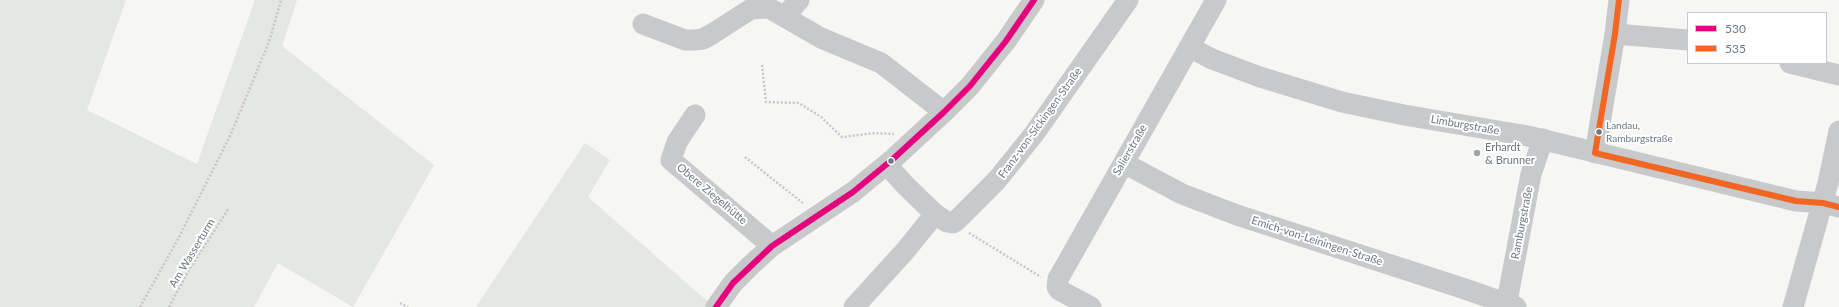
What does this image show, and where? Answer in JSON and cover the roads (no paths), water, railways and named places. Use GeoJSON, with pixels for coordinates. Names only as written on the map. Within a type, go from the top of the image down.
{"type":"FeatureCollection","features":[{"type":"Feature","properties":{"kind":"street"},"geometry":{"type":"LineString","coordinates":[[785,16],[799,0]]}},
{"type":"Feature","properties":{"kind":"street"},"geometry":{"type":"LineString","coordinates":[[716,307],[733,283],[772,246],[838,203],[887,165],[944,112],[970,86],[1006,41],[1034,0]]}},
{"type":"Feature","properties":{"kind":"street","name":"Franz-von-Sickingen-Straße"},"geometry":{"type":"LineString","coordinates":[[854,307],[905,251],[944,219],[960,219],[998,180],[1029,140],[1128,0]]}},
{"type":"Feature","properties":{"kind":"street","name":"Salierstraße"},"geometry":{"type":"LineString","coordinates":[[1091,307],[1064,292],[1061,273],[1216,0]]}},
{"type":"Feature","properties":{"kind":"street"},"geometry":{"type":"LineString","coordinates":[[1595,153],[1615,34],[1619,0]]}},
{"type":"Feature","properties":{"kind":"street"},"geometry":{"type":"LineString","coordinates":[[643,24],[685,40],[703,39],[752,9],[769,8],[821,38],[881,63],[944,112]]}},
{"type":"Feature","properties":{"kind":"street"},"geometry":{"type":"LineString","coordinates":[[1615,34],[1687,40]]}},
{"type":"Feature","properties":{"kind":"street","name":"Limburgstraße"},"geometry":{"type":"LineString","coordinates":[[1189,47],[1230,66],[1290,88],[1329,98],[1404,115],[1543,139],[1595,153],[1796,201],[1831,205]]}},
{"type":"Feature","properties":{"kind":"street"},"geometry":{"type":"LineString","coordinates":[[1794,64],[1839,75]]}},
{"type":"Feature","properties":{"kind":"street","name":"Obere Ziegelhütte"},"geometry":{"type":"LineString","coordinates":[[694,115],[677,142],[671,160],[772,246]]}},
{"type":"Feature","properties":{"kind":"street"},"geometry":{"type":"LineString","coordinates":[[1793,307],[1831,205],[1839,131]]}},
{"type":"Feature","properties":{"kind":"street","name":"Ramburgstraße"},"geometry":{"type":"LineString","coordinates":[[1510,306],[1532,174],[1543,139]]}},
{"type":"Feature","properties":{"kind":"street","name":"Emich-von-Leiningen-Straße"},"geometry":{"type":"LineString","coordinates":[[1124,163],[1182,194],[1237,215],[1510,306]]}},
{"type":"Feature","properties":{"kind":"street"},"geometry":{"type":"LineString","coordinates":[[887,165],[906,186],[944,219]]}},
{"type":"Feature","properties":{"kind":"place","name":"Landau, Ramburgstraße"},"geometry":{"type":"Point","coordinates":[1599,132]}},
{"type":"Feature","properties":{"kind":"place","name":"Erhardt & Brunner"},"geometry":{"type":"Point","coordinates":[1477,153]}}]}
